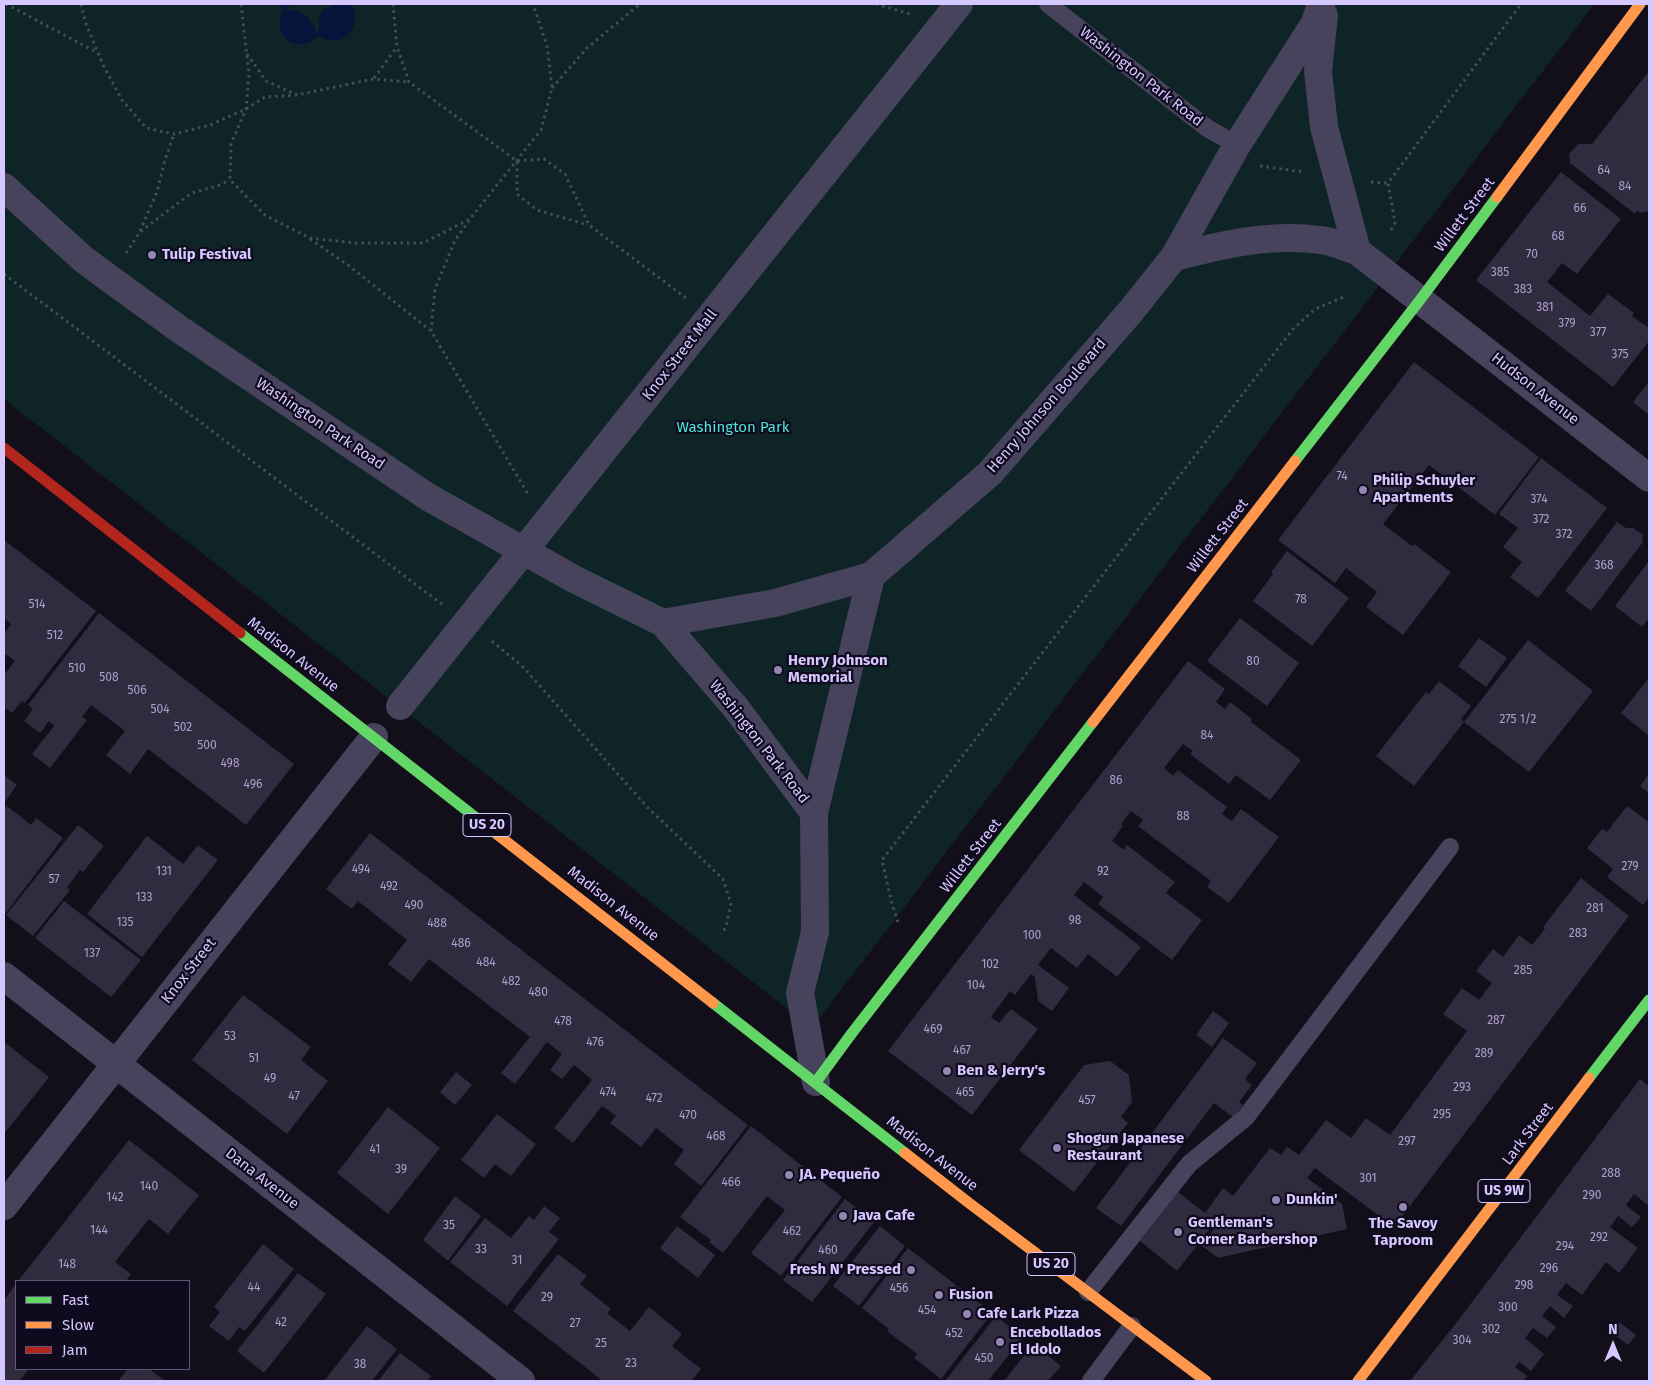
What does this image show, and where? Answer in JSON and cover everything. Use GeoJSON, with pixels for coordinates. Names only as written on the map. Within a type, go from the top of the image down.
{"type":"FeatureCollection","features":[{"type":"Feature","properties":{"kind":"main road","name":"Willett Street"},"geometry":{"type":"LineString","coordinates":[[816,1082],[1420,300],[1640,4]]}},
{"type":"Feature","properties":{"kind":"main road","name":"Madison Avenue"},"geometry":{"type":"LineString","coordinates":[[4,448],[970,1203],[1206,1381]]}},
{"type":"Feature","properties":{"kind":"main road","name":"Lark Street"},"geometry":{"type":"LineString","coordinates":[[1358,1381],[1645,1014]]}},
{"type":"Feature","properties":{"kind":"street","name":"Knox Street Mall"},"geometry":{"type":"LineString","coordinates":[[400,706],[959,4]]}},
{"type":"Feature","properties":{"kind":"street","name":"Henry Johnson Boulevard"},"geometry":{"type":"LineString","coordinates":[[871,576],[990,473],[1131,311],[1174,257],[1238,145],[1315,23],[1321,4]]}},
{"type":"Feature","properties":{"kind":"street"},"geometry":{"type":"LineString","coordinates":[[1325,4],[1318,71],[1324,127],[1357,251]]}},
{"type":"Feature","properties":{"kind":"street","name":"Washington Park Road"},"geometry":{"type":"LineString","coordinates":[[4,187],[82,259],[187,335],[428,497],[574,579],[663,623],[736,708],[814,813],[815,932],[800,993],[816,1082]]}},
{"type":"Feature","properties":{"kind":"street"},"geometry":{"type":"LineString","coordinates":[[1174,257],[1214,247],[1264,238],[1321,240],[1357,251],[1420,300]]}},
{"type":"Feature","properties":{"kind":"street","name":"Hudson Avenue"},"geometry":{"type":"LineString","coordinates":[[1420,300],[1649,478]]}},
{"type":"Feature","properties":{"kind":"street"},"geometry":{"type":"LineString","coordinates":[[663,623],[775,603],[871,576],[814,813]]}},
{"type":"Feature","properties":{"kind":"street","name":"Knox Street"},"geometry":{"type":"LineString","coordinates":[[4,1206],[374,737]]}},
{"type":"Feature","properties":{"kind":"street","name":"Dana Avenue"},"geometry":{"type":"LineString","coordinates":[[4,976],[520,1381]]}},
{"type":"Feature","properties":{"kind":"lane","name":"Washington Park Road"},"geometry":{"type":"LineString","coordinates":[[1048,4],[1207,128],[1238,145]]}},
{"type":"Feature","properties":{"kind":"lane"},"geometry":{"type":"LineString","coordinates":[[1088,1292],[1189,1164],[1246,1118],[1450,847]]}},
{"type":"Feature","properties":{"kind":"lane"},"geometry":{"type":"LineString","coordinates":[[1091,1381],[1132,1326]]}},
{"type":"Feature","properties":{"kind":"path"},"geometry":{"type":"LineString","coordinates":[[6,4],[98,54]]}},
{"type":"Feature","properties":{"kind":"path"},"geometry":{"type":"LineString","coordinates":[[81,4],[86,24],[98,54],[122,100],[146,128],[174,134],[210,125],[246,109],[265,97],[297,95],[374,79],[409,82],[517,161],[544,160],[565,174],[589,225]]}},
{"type":"Feature","properties":{"kind":"path"},"geometry":{"type":"LineString","coordinates":[[241,4],[249,76],[246,109],[231,144],[230,180],[266,216],[310,238],[431,332],[546,524]]}},
{"type":"Feature","properties":{"kind":"path"},"geometry":{"type":"LineString","coordinates":[[394,4],[397,47],[409,82]]}},
{"type":"Feature","properties":{"kind":"path"},"geometry":{"type":"LineString","coordinates":[[431,332],[435,289],[455,240],[541,130],[552,88],[547,46],[534,4]]}},
{"type":"Feature","properties":{"kind":"path"},"geometry":{"type":"LineString","coordinates":[[552,88],[586,48],[640,4]]}},
{"type":"Feature","properties":{"kind":"path"},"geometry":{"type":"LineString","coordinates":[[1391,230],[1395,223],[1388,183],[1521,4]]}},
{"type":"Feature","properties":{"kind":"path"},"geometry":{"type":"LineString","coordinates":[[374,79],[397,47]]}},
{"type":"Feature","properties":{"kind":"path"},"geometry":{"type":"LineString","coordinates":[[246,54],[266,80],[297,95]]}},
{"type":"Feature","properties":{"kind":"path"},"geometry":{"type":"LineString","coordinates":[[110,279],[140,232],[157,192],[164,160],[174,134]]}},
{"type":"Feature","properties":{"kind":"path"},"geometry":{"type":"LineString","coordinates":[[517,161],[517,194],[537,210],[589,225],[711,316]]}},
{"type":"Feature","properties":{"kind":"path"},"geometry":{"type":"LineString","coordinates":[[1260,166],[1308,173]]}},
{"type":"Feature","properties":{"kind":"path"},"geometry":{"type":"LineString","coordinates":[[140,232],[192,193],[230,180]]}},
{"type":"Feature","properties":{"kind":"path"},"geometry":{"type":"LineString","coordinates":[[1370,182],[1388,183]]}},
{"type":"Feature","properties":{"kind":"path"},"geometry":{"type":"LineString","coordinates":[[310,238],[355,244],[422,244],[470,219]]}},
{"type":"Feature","properties":{"kind":"path"},"geometry":{"type":"LineString","coordinates":[[4,274],[434,599],[468,622],[524,668],[648,808],[723,879],[730,904],[726,927],[721,934]]}},
{"type":"Feature","properties":{"kind":"path"},"geometry":{"type":"LineString","coordinates":[[911,958],[892,904],[882,860],[1293,329],[1315,309],[1344,297]]}},
{"type":"Feature","properties":{"kind":"green space","name":"Washington Park"},"geometry":{"type":"Polygon","coordinates":[[[4,4],[1594,4],[812,1028],[4,399],[4,4]]]}},
{"type":"Feature","properties":{"kind":"water"},"geometry":{"type":"Polygon","coordinates":[[[278,4],[299,4],[284,8],[306,15],[318,34],[320,16],[323,10],[336,5],[349,4],[353,8],[355,21],[347,36],[340,40],[330,40],[318,36],[310,42],[294,43],[287,40],[280,27],[283,8],[278,4]]]}},
{"type":"Feature","properties":{"kind":"building"},"geometry":{"type":"Polygon","coordinates":[[[1649,71],[1649,211],[1642,213],[1637,211],[1635,214],[1570,163],[1569,154],[1578,144],[1592,144],[1649,71]]]}},
{"type":"Feature","properties":{"kind":"building"},"geometry":{"type":"Polygon","coordinates":[[[1561,172],[1621,219],[1577,274],[1562,263],[1547,282],[1590,316],[1608,294],[1634,313],[1632,316],[1649,328],[1649,341],[1613,387],[1476,280],[1561,172]]]}},
{"type":"Feature","properties":{"kind":"building","name":"Philip Schuyler Apartments"},"geometry":{"type":"Polygon","coordinates":[[[1414,362],[1539,457],[1495,515],[1429,465],[1383,524],[1412,546],[1414,544],[1451,572],[1403,635],[1366,607],[1377,592],[1346,568],[1335,583],[1278,540],[1414,362]]]}},
{"type":"Feature","properties":{"kind":"building"},"geometry":{"type":"Polygon","coordinates":[[[1649,382],[1649,415],[1633,402],[1649,382]]]}},
{"type":"Feature","properties":{"kind":"building"},"geometry":{"type":"Polygon","coordinates":[[[1541,458],[1607,508],[1538,598],[1510,577],[1522,562],[1503,547],[1518,528],[1499,514],[1541,458]]]}},
{"type":"Feature","properties":{"kind":"building"},"geometry":{"type":"Polygon","coordinates":[[[1617,522],[1626,528],[1633,528],[1642,534],[1643,542],[1591,611],[1565,591],[1617,522]]]}},
{"type":"Feature","properties":{"kind":"building"},"geometry":{"type":"Polygon","coordinates":[[[4,540],[96,611],[25,703],[22,701],[12,713],[4,707],[4,675],[15,661],[4,653],[4,634],[11,624],[4,618],[4,540]]]}},
{"type":"Feature","properties":{"kind":"building"},"geometry":{"type":"Polygon","coordinates":[[[1287,551],[1349,598],[1312,646],[1253,601],[1287,551]]]}},
{"type":"Feature","properties":{"kind":"building"},"geometry":{"type":"Polygon","coordinates":[[[1649,561],[1649,618],[1642,627],[1615,606],[1649,561]]]}},
{"type":"Feature","properties":{"kind":"building"},"geometry":{"type":"Polygon","coordinates":[[[99,613],[294,764],[246,825],[148,749],[130,774],[106,755],[125,731],[91,705],[82,717],[87,720],[50,768],[32,754],[54,726],[49,721],[40,733],[24,721],[33,709],[28,705],[99,613]]]}},
{"type":"Feature","properties":{"kind":"building"},"geometry":{"type":"Polygon","coordinates":[[[1240,618],[1299,663],[1267,706],[1207,661],[1240,618]]]}},
{"type":"Feature","properties":{"kind":"building"},"geometry":{"type":"Polygon","coordinates":[[[1479,638],[1507,658],[1486,687],[1458,666],[1479,638]]]}},
{"type":"Feature","properties":{"kind":"building"},"geometry":{"type":"Polygon","coordinates":[[[1528,640],[1593,691],[1529,772],[1464,722],[1528,640]]]}},
{"type":"Feature","properties":{"kind":"building"},"geometry":{"type":"Polygon","coordinates":[[[1188,661],[1225,689],[1216,702],[1225,709],[1230,702],[1252,719],[1251,722],[1301,760],[1270,800],[1236,775],[1229,784],[1190,754],[1193,751],[1183,744],[1164,768],[1173,776],[1178,770],[1227,807],[1222,814],[1232,821],[1241,809],[1279,837],[1229,903],[1207,887],[1211,881],[1138,826],[1143,820],[1131,811],[1112,841],[1124,850],[1127,845],[1175,882],[1166,893],[1202,920],[1172,960],[1098,904],[1103,897],[1084,882],[1074,895],[1141,947],[1117,977],[1088,954],[1077,968],[1051,948],[1038,965],[1069,988],[1052,1011],[1038,1001],[1035,977],[1031,974],[1015,995],[1010,991],[991,1017],[999,1023],[1011,1009],[1038,1029],[972,1115],[888,1051],[1188,661]]]}},
{"type":"Feature","properties":{"kind":"building"},"geometry":{"type":"Polygon","coordinates":[[[1649,678],[1649,736],[1621,713],[1649,678]]]}},
{"type":"Feature","properties":{"kind":"building"},"geometry":{"type":"Polygon","coordinates":[[[1439,681],[1471,706],[1461,719],[1464,722],[1414,786],[1376,756],[1426,692],[1429,694],[1439,681]]]}},
{"type":"Feature","properties":{"kind":"building"},"geometry":{"type":"Polygon","coordinates":[[[1649,774],[1649,793],[1640,786],[1649,774]]]}},
{"type":"Feature","properties":{"kind":"building"},"geometry":{"type":"Polygon","coordinates":[[[4,775],[17,785],[4,803],[4,775]]]}},
{"type":"Feature","properties":{"kind":"building"},"geometry":{"type":"Polygon","coordinates":[[[7,806],[31,825],[36,818],[63,838],[5,914],[4,809],[7,806]]]}},
{"type":"Feature","properties":{"kind":"building"},"geometry":{"type":"Polygon","coordinates":[[[1627,806],[1649,822],[1649,897],[1643,905],[1607,877],[1613,869],[1587,848],[1602,829],[1607,832],[1627,806]]]}},
{"type":"Feature","properties":{"kind":"building"},"geometry":{"type":"Polygon","coordinates":[[[78,825],[104,846],[83,872],[80,870],[67,887],[70,890],[33,936],[6,915],[78,825]]]}},
{"type":"Feature","properties":{"kind":"building"},"geometry":{"type":"Polygon","coordinates":[[[370,833],[748,1125],[701,1186],[674,1164],[684,1150],[656,1128],[641,1147],[610,1123],[616,1116],[602,1106],[573,1143],[554,1128],[592,1080],[574,1065],[562,1079],[550,1070],[562,1054],[547,1042],[515,1084],[501,1073],[530,1037],[429,959],[411,982],[388,964],[407,940],[358,901],[352,909],[326,889],[370,833]]]}},
{"type":"Feature","properties":{"kind":"building"},"geometry":{"type":"Polygon","coordinates":[[[147,836],[183,864],[198,845],[218,860],[142,957],[87,914],[147,836]]]}},
{"type":"Feature","properties":{"kind":"building"},"geometry":{"type":"Polygon","coordinates":[[[1581,878],[1629,916],[1394,1227],[1315,1168],[1307,1178],[1342,1204],[1347,1229],[1218,1258],[1201,1245],[1218,1224],[1215,1222],[1177,1271],[1140,1241],[1178,1192],[1205,1213],[1223,1188],[1233,1196],[1270,1148],[1281,1155],[1287,1147],[1299,1155],[1326,1120],[1351,1138],[1366,1118],[1390,1135],[1467,1031],[1443,1014],[1462,988],[1479,1000],[1492,983],[1476,971],[1493,949],[1503,957],[1519,935],[1532,945],[1545,929],[1543,927],[1581,878]]]}},
{"type":"Feature","properties":{"kind":"building"},"geometry":{"type":"Polygon","coordinates":[[[64,901],[141,960],[111,997],[35,938],[64,901]]]}},
{"type":"Feature","properties":{"kind":"building"},"geometry":{"type":"Polygon","coordinates":[[[243,995],[311,1047],[301,1060],[328,1081],[287,1134],[192,1060],[243,995]]]}},
{"type":"Feature","properties":{"kind":"building"},"geometry":{"type":"Polygon","coordinates":[[[1213,1011],[1229,1023],[1212,1047],[1196,1035],[1213,1011]]]}},
{"type":"Feature","properties":{"kind":"building"},"geometry":{"type":"Polygon","coordinates":[[[1223,1038],[1257,1063],[1245,1079],[1252,1085],[1239,1102],[1243,1105],[1234,1118],[1214,1103],[1121,1226],[1096,1208],[1223,1038]]]}},
{"type":"Feature","properties":{"kind":"building"},"geometry":{"type":"Polygon","coordinates":[[[4,1042],[49,1077],[4,1134],[4,1042]]]}},
{"type":"Feature","properties":{"kind":"building"},"geometry":{"type":"Polygon","coordinates":[[[1110,1061],[1129,1075],[1132,1102],[1121,1117],[1128,1123],[1074,1192],[1019,1150],[1084,1065],[1110,1061]]]}},
{"type":"Feature","properties":{"kind":"building"},"geometry":{"type":"Polygon","coordinates":[[[456,1072],[472,1085],[455,1105],[440,1092],[456,1072]]]}},
{"type":"Feature","properties":{"kind":"building"},"geometry":{"type":"Polygon","coordinates":[[[1640,1079],[1649,1086],[1649,1206],[1634,1194],[1626,1205],[1641,1217],[1632,1227],[1618,1216],[1610,1227],[1638,1248],[1619,1273],[1606,1262],[1582,1295],[1566,1283],[1557,1295],[1573,1306],[1564,1318],[1550,1306],[1542,1316],[1556,1327],[1547,1338],[1533,1328],[1525,1338],[1544,1354],[1531,1371],[1519,1362],[1515,1367],[1527,1376],[1523,1381],[1410,1381],[1457,1322],[1640,1079]]]}},
{"type":"Feature","properties":{"kind":"building"},"geometry":{"type":"Polygon","coordinates":[[[388,1107],[440,1148],[388,1214],[337,1173],[388,1107]]]}},
{"type":"Feature","properties":{"kind":"building"},"geometry":{"type":"Polygon","coordinates":[[[497,1114],[536,1144],[511,1176],[495,1164],[484,1178],[461,1160],[497,1114]]]}},
{"type":"Feature","properties":{"kind":"building"},"geometry":{"type":"Polygon","coordinates":[[[751,1126],[842,1197],[781,1276],[751,1253],[785,1210],[767,1196],[723,1253],[709,1242],[711,1240],[680,1217],[751,1126]]]}},
{"type":"Feature","properties":{"kind":"building"},"geometry":{"type":"Polygon","coordinates":[[[129,1140],[199,1195],[168,1234],[149,1219],[115,1262],[131,1274],[127,1280],[19,1280],[129,1140]]]}},
{"type":"Feature","properties":{"kind":"building"},"geometry":{"type":"Polygon","coordinates":[[[455,1196],[481,1216],[448,1261],[423,1240],[455,1196]]]}},
{"type":"Feature","properties":{"kind":"building"},"geometry":{"type":"Polygon","coordinates":[[[845,1199],[874,1222],[812,1302],[783,1280],[845,1199]]]}},
{"type":"Feature","properties":{"kind":"building"},"geometry":{"type":"Polygon","coordinates":[[[544,1206],[560,1218],[549,1232],[559,1239],[507,1306],[450,1262],[485,1218],[511,1238],[529,1216],[534,1220],[544,1206]]]}},
{"type":"Feature","properties":{"kind":"building"},"geometry":{"type":"Polygon","coordinates":[[[677,1226],[715,1255],[698,1278],[660,1248],[677,1226]]]}},
{"type":"Feature","properties":{"kind":"building"},"geometry":{"type":"Polygon","coordinates":[[[880,1226],[905,1246],[859,1306],[833,1286],[880,1226]]]}},
{"type":"Feature","properties":{"kind":"building"},"geometry":{"type":"Polygon","coordinates":[[[263,1244],[294,1269],[245,1331],[239,1327],[229,1341],[209,1326],[220,1312],[214,1307],[263,1244]]]}},
{"type":"Feature","properties":{"kind":"building"},"geometry":{"type":"Polygon","coordinates":[[[908,1248],[992,1313],[941,1379],[914,1358],[917,1354],[887,1331],[889,1329],[862,1308],[908,1248]]]}},
{"type":"Feature","properties":{"kind":"building"},"geometry":{"type":"Polygon","coordinates":[[[558,1254],[587,1276],[580,1284],[611,1309],[607,1313],[630,1331],[649,1307],[682,1334],[672,1346],[701,1369],[691,1381],[603,1381],[513,1311],[558,1254]]]}},
{"type":"Feature","properties":{"kind":"building"},"geometry":{"type":"Polygon","coordinates":[[[298,1273],[326,1294],[264,1373],[237,1351],[298,1273]]]}},
{"type":"Feature","properties":{"kind":"building"},"geometry":{"type":"Polygon","coordinates":[[[15,1285],[15,1370],[28,1370],[19,1381],[4,1381],[4,1300],[15,1285]]]}},
{"type":"Feature","properties":{"kind":"building"},"geometry":{"type":"Polygon","coordinates":[[[996,1316],[1023,1337],[988,1381],[945,1381],[996,1316]]]}},
{"type":"Feature","properties":{"kind":"building"},"geometry":{"type":"Polygon","coordinates":[[[1619,1322],[1636,1335],[1628,1345],[1611,1332],[1619,1322]]]}},
{"type":"Feature","properties":{"kind":"building"},"geometry":{"type":"Polygon","coordinates":[[[367,1326],[397,1349],[372,1381],[324,1381],[367,1326]]]}},
{"type":"Feature","properties":{"kind":"building"},"geometry":{"type":"Polygon","coordinates":[[[1033,1344],[1061,1366],[1048,1381],[1004,1381],[1033,1344]]]}},
{"type":"Feature","properties":{"kind":"building"},"geometry":{"type":"Polygon","coordinates":[[[400,1353],[431,1376],[427,1381],[378,1381],[400,1353]]]}},
{"type":"Feature","properties":{"kind":"building"},"geometry":{"type":"Polygon","coordinates":[[[127,1370],[150,1370],[165,1381],[118,1381],[127,1370]]]}},
{"type":"Feature","properties":{"kind":"traffic: fast"},"geometry":{"type":"LineString","coordinates":[[1295,461],[1497,197]]}},
{"type":"Feature","properties":{"kind":"traffic: fast"},"geometry":{"type":"LineString","coordinates":[[240,633],[498,835]]}},
{"type":"Feature","properties":{"kind":"traffic: fast"},"geometry":{"type":"LineString","coordinates":[[816,1082],[1093,722]]}},
{"type":"Feature","properties":{"kind":"traffic: fast"},"geometry":{"type":"LineString","coordinates":[[1589,1078],[1649,1000]]}},
{"type":"Feature","properties":{"kind":"traffic: fast"},"geometry":{"type":"LineString","coordinates":[[713,1003],[905,1153]]}},
{"type":"Feature","properties":{"kind":"traffic: slow"},"geometry":{"type":"LineString","coordinates":[[1497,197],[1640,4]]}},
{"type":"Feature","properties":{"kind":"traffic: slow"},"geometry":{"type":"LineString","coordinates":[[1093,722],[1295,461]]}},
{"type":"Feature","properties":{"kind":"traffic: slow"},"geometry":{"type":"LineString","coordinates":[[498,835],[713,1003]]}},
{"type":"Feature","properties":{"kind":"traffic: slow"},"geometry":{"type":"LineString","coordinates":[[1358,1381],[1589,1078]]}},
{"type":"Feature","properties":{"kind":"traffic: slow"},"geometry":{"type":"LineString","coordinates":[[905,1153],[1206,1381]]}},
{"type":"Feature","properties":{"kind":"traffic: jam"},"geometry":{"type":"LineString","coordinates":[[4,448],[240,633]]}},
{"type":"Feature","properties":{"kind":"place","name":"Tulip Festival"},"geometry":{"type":"Point","coordinates":[152,255]}},
{"type":"Feature","properties":{"kind":"place","name":"Philip Schuyler Apartments"},"geometry":{"type":"Point","coordinates":[1363,490]}},
{"type":"Feature","properties":{"kind":"place","name":"Henry Johnson Memorial"},"geometry":{"type":"Point","coordinates":[778,670]}},
{"type":"Feature","properties":{"kind":"place","name":"Ben & Jerry's"},"geometry":{"type":"Point","coordinates":[947,1071]}},
{"type":"Feature","properties":{"kind":"place","name":"Shogun Japanese Restaurant"},"geometry":{"type":"Point","coordinates":[1057,1148]}},
{"type":"Feature","properties":{"kind":"place","name":"JA. Pequeño"},"geometry":{"type":"Point","coordinates":[789,1175]}},
{"type":"Feature","properties":{"kind":"place","name":"Dunkin'"},"geometry":{"type":"Point","coordinates":[1276,1200]}},
{"type":"Feature","properties":{"kind":"place","name":"The Savoy Taproom"},"geometry":{"type":"Point","coordinates":[1403,1207]}},
{"type":"Feature","properties":{"kind":"place","name":"Java Cafe"},"geometry":{"type":"Point","coordinates":[843,1216]}},
{"type":"Feature","properties":{"kind":"place","name":"Gentleman's Corner Barbershop"},"geometry":{"type":"Point","coordinates":[1178,1232]}},
{"type":"Feature","properties":{"kind":"place","name":"Fresh N' Pressed"},"geometry":{"type":"Point","coordinates":[911,1270]}},
{"type":"Feature","properties":{"kind":"place","name":"Fusion"},"geometry":{"type":"Point","coordinates":[939,1295]}},
{"type":"Feature","properties":{"kind":"place","name":"Cafe Lark Pizza"},"geometry":{"type":"Point","coordinates":[967,1314]}},
{"type":"Feature","properties":{"kind":"place","name":"Encebollados El Idolo"},"geometry":{"type":"Point","coordinates":[1000,1342]}}]}
